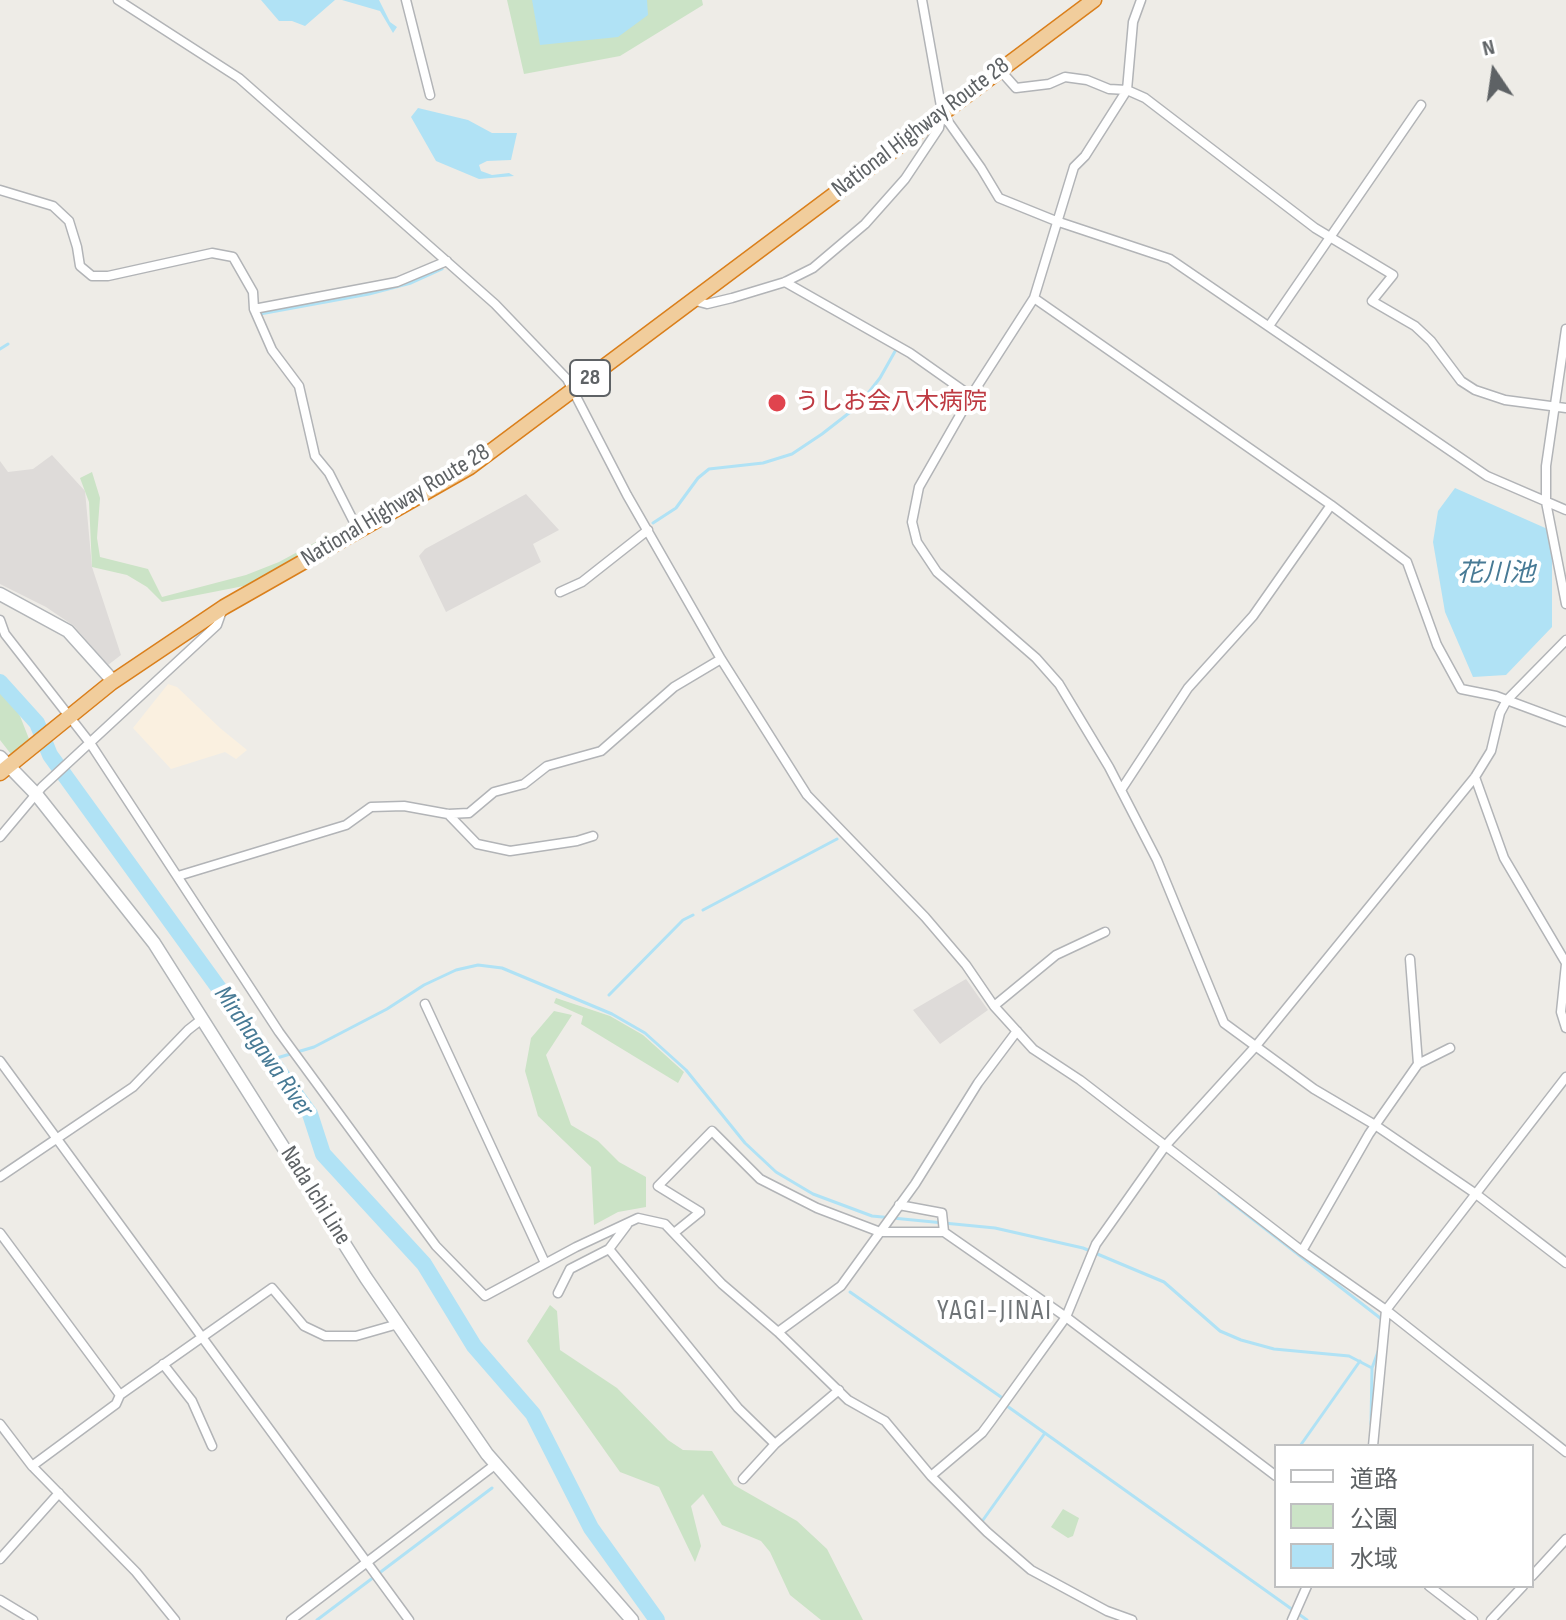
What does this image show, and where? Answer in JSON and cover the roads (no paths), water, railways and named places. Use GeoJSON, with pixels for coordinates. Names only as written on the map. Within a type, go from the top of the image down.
{"type":"FeatureCollection","features":[{"type":"Feature","properties":{"kind":"highway","name":"National Highway Route 28"},"geometry":{"type":"LineString","coordinates":[[2,765],[24,754],[113,681],[224,607],[470,467],[1094,0]]}},
{"type":"Feature","properties":{"kind":"main road"},"geometry":{"type":"LineString","coordinates":[[0,594],[68,631],[113,681]]}},
{"type":"Feature","properties":{"kind":"main road","name":"Nada Ichi Line"},"geometry":{"type":"LineString","coordinates":[[2,765],[39,790],[140,923],[366,1278],[496,1464],[632,1620]]}},
{"type":"Feature","properties":{"kind":"street"},"geometry":{"type":"LineString","coordinates":[[118,0],[239,78],[495,304],[567,379],[721,659],[807,795],[925,917],[966,965],[994,1006],[1033,1049],[1080,1080],[1302,1251],[1386,1310],[1566,1452]]}},
{"type":"Feature","properties":{"kind":"street"},"geometry":{"type":"LineString","coordinates":[[406,0],[430,95]]}},
{"type":"Feature","properties":{"kind":"street"},"geometry":{"type":"LineString","coordinates":[[692,300],[707,304],[785,282],[831,255],[893,195],[939,128],[942,112],[922,0]]}},
{"type":"Feature","properties":{"kind":"street"},"geometry":{"type":"LineString","coordinates":[[1141,0],[1133,22],[1127,90],[1085,156],[1074,167],[1034,298],[971,396],[919,487],[912,522],[917,542],[937,572],[1036,658],[1059,684],[1121,790],[1165,878],[1224,1023],[1334,1102],[1375,1125],[1476,1194],[1566,1263]]}},
{"type":"Feature","properties":{"kind":"street"},"geometry":{"type":"LineString","coordinates":[[999,70],[1016,88],[1049,84],[1065,77],[1087,80],[1109,89],[1127,90],[1145,98],[1330,238],[1393,275],[1372,301],[1415,326],[1431,341],[1461,381],[1475,390],[1505,400],[1561,407]]}},
{"type":"Feature","properties":{"kind":"street"},"geometry":{"type":"LineString","coordinates":[[1269,326],[1421,105]]}},
{"type":"Feature","properties":{"kind":"street"},"geometry":{"type":"LineString","coordinates":[[942,112],[999,198],[1056,221],[1170,259],[1487,476],[1566,510]]}},
{"type":"Feature","properties":{"kind":"street"},"geometry":{"type":"LineString","coordinates":[[0,190],[53,206],[69,221],[80,266],[92,276],[108,276],[212,253],[233,257],[253,292],[254,309],[272,350],[299,386],[315,456],[329,473],[358,530]]}},
{"type":"Feature","properties":{"kind":"street"},"geometry":{"type":"LineString","coordinates":[[254,309],[397,282],[447,261]]}},
{"type":"Feature","properties":{"kind":"street"},"geometry":{"type":"LineString","coordinates":[[785,282],[910,353],[971,396]]}},
{"type":"Feature","properties":{"kind":"street"},"geometry":{"type":"LineString","coordinates":[[1034,298],[1331,505],[1407,562],[1437,645],[1461,689],[1507,700],[1566,722]]}},
{"type":"Feature","properties":{"kind":"street"},"geometry":{"type":"LineString","coordinates":[[1566,329],[1561,407],[1546,466],[1546,502],[1566,604]]}},
{"type":"Feature","properties":{"kind":"street"},"geometry":{"type":"LineString","coordinates":[[1121,790],[1188,688],[1253,616],[1331,505]]}},
{"type":"Feature","properties":{"kind":"street"},"geometry":{"type":"LineString","coordinates":[[560,592],[582,582],[648,530]]}},
{"type":"Feature","properties":{"kind":"street"},"geometry":{"type":"LineString","coordinates":[[0,837],[39,790],[217,625],[224,607]]}},
{"type":"Feature","properties":{"kind":"street"},"geometry":{"type":"LineString","coordinates":[[0,620],[5,634],[88,745],[300,1061],[436,1246],[485,1296],[629,1221],[638,1218],[665,1224],[722,1284],[778,1332],[848,1400],[885,1421],[931,1476],[987,1532],[1031,1570],[1107,1611],[1132,1620]]}},
{"type":"Feature","properties":{"kind":"street"},"geometry":{"type":"LineString","coordinates":[[931,1476],[982,1433],[1066,1317],[1096,1244],[1166,1145],[1255,1047],[1475,777],[1491,751],[1500,713],[1507,700],[1566,640]]}},
{"type":"Feature","properties":{"kind":"street"},"geometry":{"type":"LineString","coordinates":[[178,876],[346,825],[371,807],[404,806],[448,814],[469,813],[494,792],[524,784],[547,766],[601,751],[674,687],[721,659]]}},
{"type":"Feature","properties":{"kind":"street"},"geometry":{"type":"LineString","coordinates":[[1475,777],[1504,858],[1566,964],[1561,1012],[1566,1028]]}},
{"type":"Feature","properties":{"kind":"street"},"geometry":{"type":"LineString","coordinates":[[448,814],[477,844],[510,851],[593,836]]}},
{"type":"Feature","properties":{"kind":"street"},"geometry":{"type":"LineString","coordinates":[[994,1006],[1056,955],[1105,932]]}},
{"type":"Feature","properties":{"kind":"street"},"geometry":{"type":"LineString","coordinates":[[1410,959],[1418,1064]]}},
{"type":"Feature","properties":{"kind":"street"},"geometry":{"type":"LineString","coordinates":[[425,1004],[545,1263]]}},
{"type":"Feature","properties":{"kind":"street"},"geometry":{"type":"LineString","coordinates":[[0,1177],[133,1087],[202,1019]]}},
{"type":"Feature","properties":{"kind":"street"},"geometry":{"type":"LineString","coordinates":[[778,1332],[841,1286],[898,1207],[978,1083],[1017,1031]]}},
{"type":"Feature","properties":{"kind":"street"},"geometry":{"type":"LineString","coordinates":[[1302,1251],[1375,1125],[1418,1064],[1450,1048]]}},
{"type":"Feature","properties":{"kind":"street"},"geometry":{"type":"LineString","coordinates":[[0,1061],[409,1620]]}},
{"type":"Feature","properties":{"kind":"street"},"geometry":{"type":"LineString","coordinates":[[1373,1444],[1386,1310],[1566,1077]]}},
{"type":"Feature","properties":{"kind":"street"},"geometry":{"type":"LineString","coordinates":[[674,1233],[700,1212],[658,1186],[712,1131],[760,1179],[817,1208],[882,1230],[944,1232],[1066,1317],[1274,1474]]}},
{"type":"Feature","properties":{"kind":"street"},"geometry":{"type":"LineString","coordinates":[[898,1207],[942,1213],[944,1232]]}},
{"type":"Feature","properties":{"kind":"street"},"geometry":{"type":"LineString","coordinates":[[558,1293],[570,1269],[609,1249],[629,1221]]}},
{"type":"Feature","properties":{"kind":"street"},"geometry":{"type":"LineString","coordinates":[[0,1233],[120,1395]]}},
{"type":"Feature","properties":{"kind":"street"},"geometry":{"type":"LineString","coordinates":[[609,1249],[738,1408],[775,1444]]}},
{"type":"Feature","properties":{"kind":"street"},"geometry":{"type":"LineString","coordinates":[[32,1466],[116,1404],[120,1395],[272,1288],[304,1326],[325,1336],[356,1336],[398,1324]]}},
{"type":"Feature","properties":{"kind":"street"},"geometry":{"type":"LineString","coordinates":[[163,1364],[192,1401],[212,1446]]}},
{"type":"Feature","properties":{"kind":"street"},"geometry":{"type":"LineString","coordinates":[[743,1479],[775,1444],[839,1390]]}},
{"type":"Feature","properties":{"kind":"street"},"geometry":{"type":"LineString","coordinates":[[0,1424],[32,1466],[136,1572],[175,1620]]}},
{"type":"Feature","properties":{"kind":"street"},"geometry":{"type":"LineString","coordinates":[[291,1620],[496,1464]]}},
{"type":"Feature","properties":{"kind":"street"},"geometry":{"type":"LineString","coordinates":[[0,1559],[59,1493]]}},
{"type":"Feature","properties":{"kind":"street"},"geometry":{"type":"LineString","coordinates":[[1534,1574],[1566,1539]]}},
{"type":"Feature","properties":{"kind":"street"},"geometry":{"type":"LineString","coordinates":[[1292,1620],[1306,1588]]}},
{"type":"Feature","properties":{"kind":"street"},"geometry":{"type":"LineString","coordinates":[[1432,1588],[1473,1620]]}},
{"type":"Feature","properties":{"kind":"street"},"geometry":{"type":"LineString","coordinates":[[1491,1620],[1521,1588]]}},
{"type":"Feature","properties":{"kind":"street"},"geometry":{"type":"LineString","coordinates":[[0,1600],[33,1620]]}},
{"type":"Feature","properties":{"kind":"water"},"geometry":{"type":"Polygon","coordinates":[[[261,0],[335,0],[305,26],[292,21],[279,21],[261,0]]]}},
{"type":"Feature","properties":{"kind":"water"},"geometry":{"type":"Polygon","coordinates":[[[342,0],[379,0],[390,22],[397,27],[393,33],[380,11],[342,0]]]}},
{"type":"Feature","properties":{"kind":"water"},"geometry":{"type":"Polygon","coordinates":[[[532,0],[647,0],[648,15],[618,37],[540,45],[532,0]]]}},
{"type":"Feature","properties":{"kind":"water"},"geometry":{"type":"Polygon","coordinates":[[[418,108],[468,120],[492,133],[517,133],[511,160],[487,161],[479,165],[481,171],[492,175],[509,173],[514,176],[479,179],[436,161],[411,117],[418,108]]]}},
{"type":"Feature","properties":{"kind":"water","name":"花川池"},"geometry":{"type":"Polygon","coordinates":[[[1455,488],[1552,531],[1552,627],[1506,675],[1473,677],[1445,612],[1433,542],[1438,511],[1455,488]]]}},
{"type":"Feature","properties":{"kind":"waterway"},"geometry":{"type":"LineString","coordinates":[[260,314],[369,294],[411,283],[442,269]]}},
{"type":"Feature","properties":{"kind":"waterway"},"geometry":{"type":"LineString","coordinates":[[0,349],[8,344]]}},
{"type":"Feature","properties":{"kind":"waterway"},"geometry":{"type":"LineString","coordinates":[[653,523],[676,508],[698,478],[709,469],[763,463],[792,454],[822,434],[858,406],[880,378],[898,346]]}},
{"type":"Feature","properties":{"kind":"waterway","name":"Mirahagawa River"},"geometry":{"type":"LineString","coordinates":[[0,682],[37,723],[50,755],[310,1114],[323,1154],[424,1264],[474,1346],[533,1414],[591,1528],[657,1620]]}},
{"type":"Feature","properties":{"kind":"waterway"},"geometry":{"type":"LineString","coordinates":[[703,910],[837,839]]}},
{"type":"Feature","properties":{"kind":"waterway"},"geometry":{"type":"LineString","coordinates":[[609,995],[683,920],[693,915]]}},
{"type":"Feature","properties":{"kind":"waterway"},"geometry":{"type":"LineString","coordinates":[[270,1060],[314,1047],[456,970],[478,965],[502,968],[612,1014],[645,1033],[686,1070],[745,1143],[776,1172],[813,1194],[872,1216],[995,1228],[1083,1248],[1164,1282],[1220,1331],[1241,1340],[1274,1349],[1349,1356],[1372,1368]]}},
{"type":"Feature","properties":{"kind":"waterway"},"geometry":{"type":"LineString","coordinates":[[1219,1193],[1384,1321]]}},
{"type":"Feature","properties":{"kind":"waterway"},"geometry":{"type":"LineString","coordinates":[[850,1292],[1001,1397]]}},
{"type":"Feature","properties":{"kind":"waterway"},"geometry":{"type":"LineString","coordinates":[[1371,1424],[1372,1368],[1379,1349]]}},
{"type":"Feature","properties":{"kind":"waterway"},"geometry":{"type":"LineString","coordinates":[[1301,1444],[1360,1361]]}},
{"type":"Feature","properties":{"kind":"waterway"},"geometry":{"type":"LineString","coordinates":[[1007,1406],[1307,1620]]}},
{"type":"Feature","properties":{"kind":"waterway"},"geometry":{"type":"LineString","coordinates":[[983,1520],[1045,1433]]}},
{"type":"Feature","properties":{"kind":"waterway"},"geometry":{"type":"LineString","coordinates":[[317,1620],[492,1488]]}},
{"type":"Feature","properties":{"kind":"place","name":"うしお会八木病院"},"geometry":{"type":"Point","coordinates":[777,403]}},
{"type":"Feature","properties":{"kind":"district","name":"YAGI-JINAI"},"geometry":{"type":"Point","coordinates":[995,1312]}}]}
